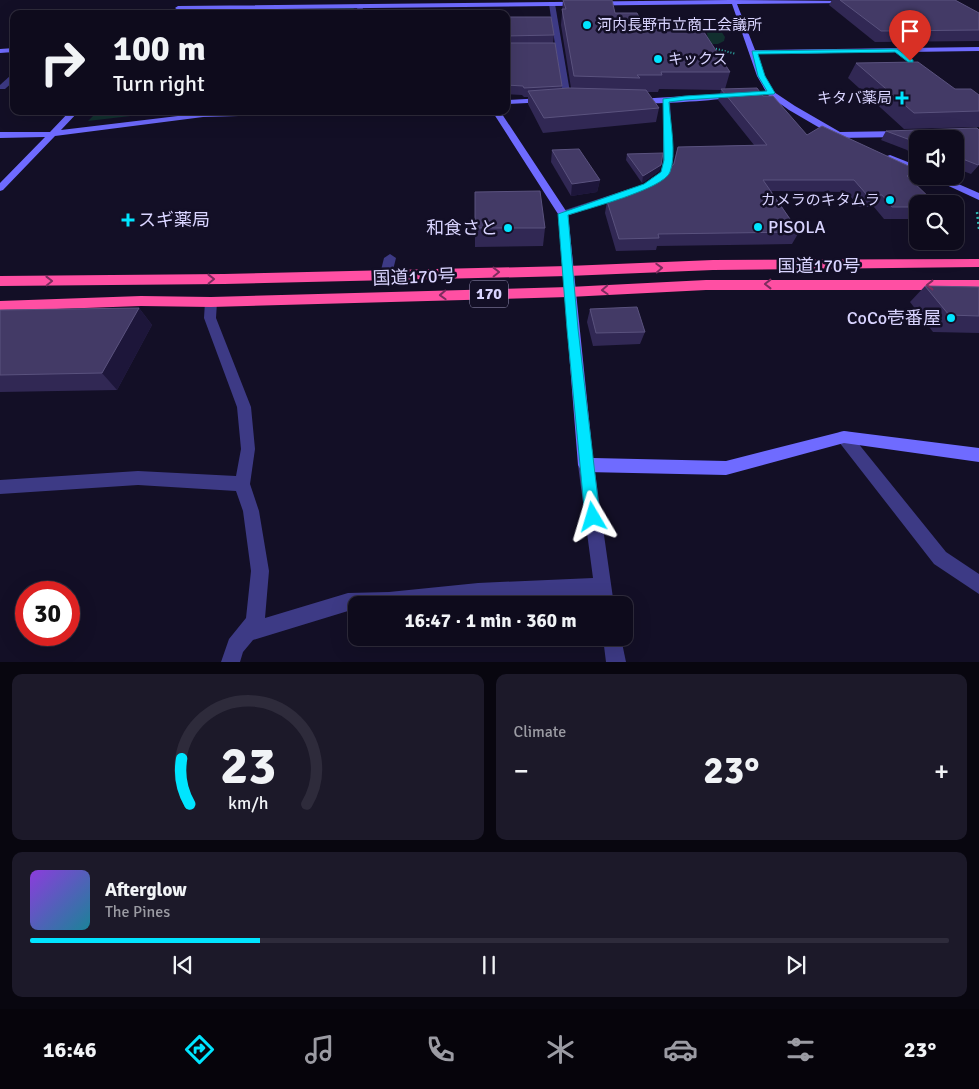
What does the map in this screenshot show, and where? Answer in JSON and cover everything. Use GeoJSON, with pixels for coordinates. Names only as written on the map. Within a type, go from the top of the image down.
{"type":"FeatureCollection","features":[{"type":"Feature","properties":{"kind":"highway","name":"国道170号"},"geometry":{"type":"LineString","coordinates":[[0,281],[224,279],[386,274],[568,272],[713,266],[979,263]]}},
{"type":"Feature","properties":{"kind":"highway","name":"国道170号"},"geometry":{"type":"LineString","coordinates":[[0,306],[141,301],[211,302],[569,292],[706,285],[979,285]]}},
{"type":"Feature","properties":{"kind":"street"},"geometry":{"type":"LineString","coordinates":[[178,8],[185,0]]}},
{"type":"Feature","properties":{"kind":"street"},"geometry":{"type":"LineString","coordinates":[[178,8],[502,2],[552,4],[664,1],[860,0]]}},
{"type":"Feature","properties":{"kind":"street"},"geometry":{"type":"LineString","coordinates":[[734,1],[754,52],[767,93],[856,143]]}},
{"type":"Feature","properties":{"kind":"street"},"geometry":{"type":"LineString","coordinates":[[552,4],[558,47],[558,99]]}},
{"type":"Feature","properties":{"kind":"street"},"geometry":{"type":"LineString","coordinates":[[360,10],[361,6]]}},
{"type":"Feature","properties":{"kind":"street"},"geometry":{"type":"LineString","coordinates":[[549,48],[558,47]]}},
{"type":"Feature","properties":{"kind":"street"},"geometry":{"type":"LineString","coordinates":[[754,52],[979,49]]}},
{"type":"Feature","properties":{"kind":"street"},"geometry":{"type":"LineString","coordinates":[[897,50],[904,56]]}},
{"type":"Feature","properties":{"kind":"street"},"geometry":{"type":"LineString","coordinates":[[2,87],[10,80]]}},
{"type":"Feature","properties":{"kind":"street"},"geometry":{"type":"LineString","coordinates":[[626,100],[666,101],[746,94]]}},
{"type":"Feature","properties":{"kind":"street"},"geometry":{"type":"LineString","coordinates":[[510,102],[576,100]]}},
{"type":"Feature","properties":{"kind":"street"},"geometry":{"type":"LineString","coordinates":[[563,214],[647,186],[665,174],[668,160],[666,101]]}},
{"type":"Feature","properties":{"kind":"street"},"geometry":{"type":"LineString","coordinates":[[0,188],[71,115]]}},
{"type":"Feature","properties":{"kind":"street"},"geometry":{"type":"LineString","coordinates":[[0,135],[53,134],[203,116],[233,115]]}},
{"type":"Feature","properties":{"kind":"street"},"geometry":{"type":"LineString","coordinates":[[499,115],[563,214],[586,465],[604,596]]}},
{"type":"Feature","properties":{"kind":"street"},"geometry":{"type":"LineString","coordinates":[[839,135],[909,133]]}},
{"type":"Feature","properties":{"kind":"street"},"geometry":{"type":"LineString","coordinates":[[882,154],[909,166]]}},
{"type":"Feature","properties":{"kind":"street"},"geometry":{"type":"LineString","coordinates":[[952,185],[979,197]]}},
{"type":"Feature","properties":{"kind":"street"},"geometry":{"type":"LineString","coordinates":[[386,274],[390,258]]}},
{"type":"Feature","properties":{"kind":"street"},"geometry":{"type":"LineString","coordinates":[[211,302],[210,318],[244,407],[248,449],[242,484],[252,511],[260,571],[255,622],[236,646],[230,662]]}},
{"type":"Feature","properties":{"kind":"street"},"geometry":{"type":"LineString","coordinates":[[586,465],[726,468],[844,437],[979,455]]}},
{"type":"Feature","properties":{"kind":"street"},"geometry":{"type":"LineString","coordinates":[[844,437],[940,558],[979,585]]}},
{"type":"Feature","properties":{"kind":"street"},"geometry":{"type":"LineString","coordinates":[[0,487],[138,478],[242,484]]}},
{"type":"Feature","properties":{"kind":"street"},"geometry":{"type":"LineString","coordinates":[[246,632],[348,602],[389,601],[478,592],[602,586]]}},
{"type":"Feature","properties":{"kind":"street"},"geometry":{"type":"LineString","coordinates":[[613,646],[616,662]]}},
{"type":"Feature","properties":{"kind":"path"},"geometry":{"type":"LineString","coordinates":[[707,46],[739,55]]}},
{"type":"Feature","properties":{"kind":"path"},"geometry":{"type":"LineString","coordinates":[[977,212],[979,229]]}},
{"type":"Feature","properties":{"kind":"green space"},"geometry":{"type":"Polygon","coordinates":[[[354,8],[353,10],[247,10],[354,8]]]}},
{"type":"Feature","properties":{"kind":"green space"},"geometry":{"type":"Polygon","coordinates":[[[706,28],[719,28],[725,37],[724,41],[718,44],[709,44],[706,28]]]}},
{"type":"Feature","properties":{"kind":"green space"},"geometry":{"type":"Polygon","coordinates":[[[94,115],[139,115],[88,121],[94,115]]]}},
{"type":"Feature","properties":{"kind":"building"},"geometry":{"type":"Polygon","coordinates":[[[563,0],[612,0],[615,13],[637,13],[645,29],[702,29],[730,72],[661,72],[662,75],[637,75],[640,78],[574,76],[562,9],[566,9],[563,0]]]}},
{"type":"Feature","properties":{"kind":"building"},"geometry":{"type":"Polygon","coordinates":[[[840,0],[955,0],[979,13],[979,30],[881,31],[840,0]]]}},
{"type":"Feature","properties":{"kind":"building"},"geometry":{"type":"Polygon","coordinates":[[[510,17],[551,17],[554,35],[510,36],[510,17]]]}},
{"type":"Feature","properties":{"kind":"building"},"geometry":{"type":"Polygon","coordinates":[[[510,43],[555,43],[562,86],[524,88],[523,86],[510,85],[510,43]]]}},
{"type":"Feature","properties":{"kind":"building"},"geometry":{"type":"Polygon","coordinates":[[[918,62],[955,89],[971,89],[979,95],[979,111],[914,113],[856,63],[918,62]]]}},
{"type":"Feature","properties":{"kind":"building"},"geometry":{"type":"Polygon","coordinates":[[[569,88],[646,90],[659,108],[544,118],[528,91],[569,88]]]}},
{"type":"Feature","properties":{"kind":"building"},"geometry":{"type":"Polygon","coordinates":[[[757,88],[763,96],[773,96],[807,135],[822,126],[909,166],[909,174],[907,176],[909,178],[909,185],[916,185],[927,195],[909,195],[909,207],[892,207],[882,195],[867,195],[854,180],[763,180],[799,232],[658,234],[659,238],[619,239],[607,201],[653,182],[651,179],[674,164],[678,147],[767,145],[721,89],[757,88]]]}},
{"type":"Feature","properties":{"kind":"building"},"geometry":{"type":"Polygon","coordinates":[[[977,128],[979,130],[979,164],[964,160],[964,130],[916,130],[977,128]]]}},
{"type":"Feature","properties":{"kind":"building"},"geometry":{"type":"Polygon","coordinates":[[[909,130],[909,140],[886,131],[909,130]]]}},
{"type":"Feature","properties":{"kind":"building"},"geometry":{"type":"Polygon","coordinates":[[[579,149],[600,180],[572,184],[552,150],[579,149]]]}},
{"type":"Feature","properties":{"kind":"building"},"geometry":{"type":"Polygon","coordinates":[[[663,153],[661,165],[643,176],[627,154],[663,153]]]}},
{"type":"Feature","properties":{"kind":"building"},"geometry":{"type":"Polygon","coordinates":[[[540,191],[545,228],[475,228],[475,192],[540,191]]]}},
{"type":"Feature","properties":{"kind":"building"},"geometry":{"type":"Polygon","coordinates":[[[925,286],[979,287],[979,316],[949,315],[925,286]]]}},
{"type":"Feature","properties":{"kind":"building"},"geometry":{"type":"Polygon","coordinates":[[[637,307],[645,332],[596,333],[590,309],[637,307]]]}},
{"type":"Feature","properties":{"kind":"building"},"geometry":{"type":"Polygon","coordinates":[[[139,308],[102,373],[0,375],[0,310],[139,308]]]}},
{"type":"Feature","properties":{"kind":"place","name":"河内長野市立商工会議所"},"geometry":{"type":"Point","coordinates":[587,25]}},
{"type":"Feature","properties":{"kind":"place","name":"キックス"},"geometry":{"type":"Point","coordinates":[658,59]}},
{"type":"Feature","properties":{"kind":"place","name":"キタバ薬局"},"geometry":{"type":"Point","coordinates":[902,98]}},
{"type":"Feature","properties":{"kind":"place","name":"カメラのキタムラ"},"geometry":{"type":"Point","coordinates":[890,200]}},
{"type":"Feature","properties":{"kind":"place","name":"スギ薬局"},"geometry":{"type":"Point","coordinates":[128,220]}},
{"type":"Feature","properties":{"kind":"place","name":"PISOLA"},"geometry":{"type":"Point","coordinates":[758,227]}},
{"type":"Feature","properties":{"kind":"place","name":"和食さと"},"geometry":{"type":"Point","coordinates":[508,228]}},
{"type":"Feature","properties":{"kind":"place","name":"CoCo壱番屋"},"geometry":{"type":"Point","coordinates":[951,318]}},
{"type":"Feature","properties":{"kind":"route"},"geometry":{"type":"LineString","coordinates":[[593,517],[570,310],[563,214],[647,186],[665,174],[668,160],[666,101],[685,98],[771,93],[761,76],[754,52],[897,50],[910,61]]}}]}
